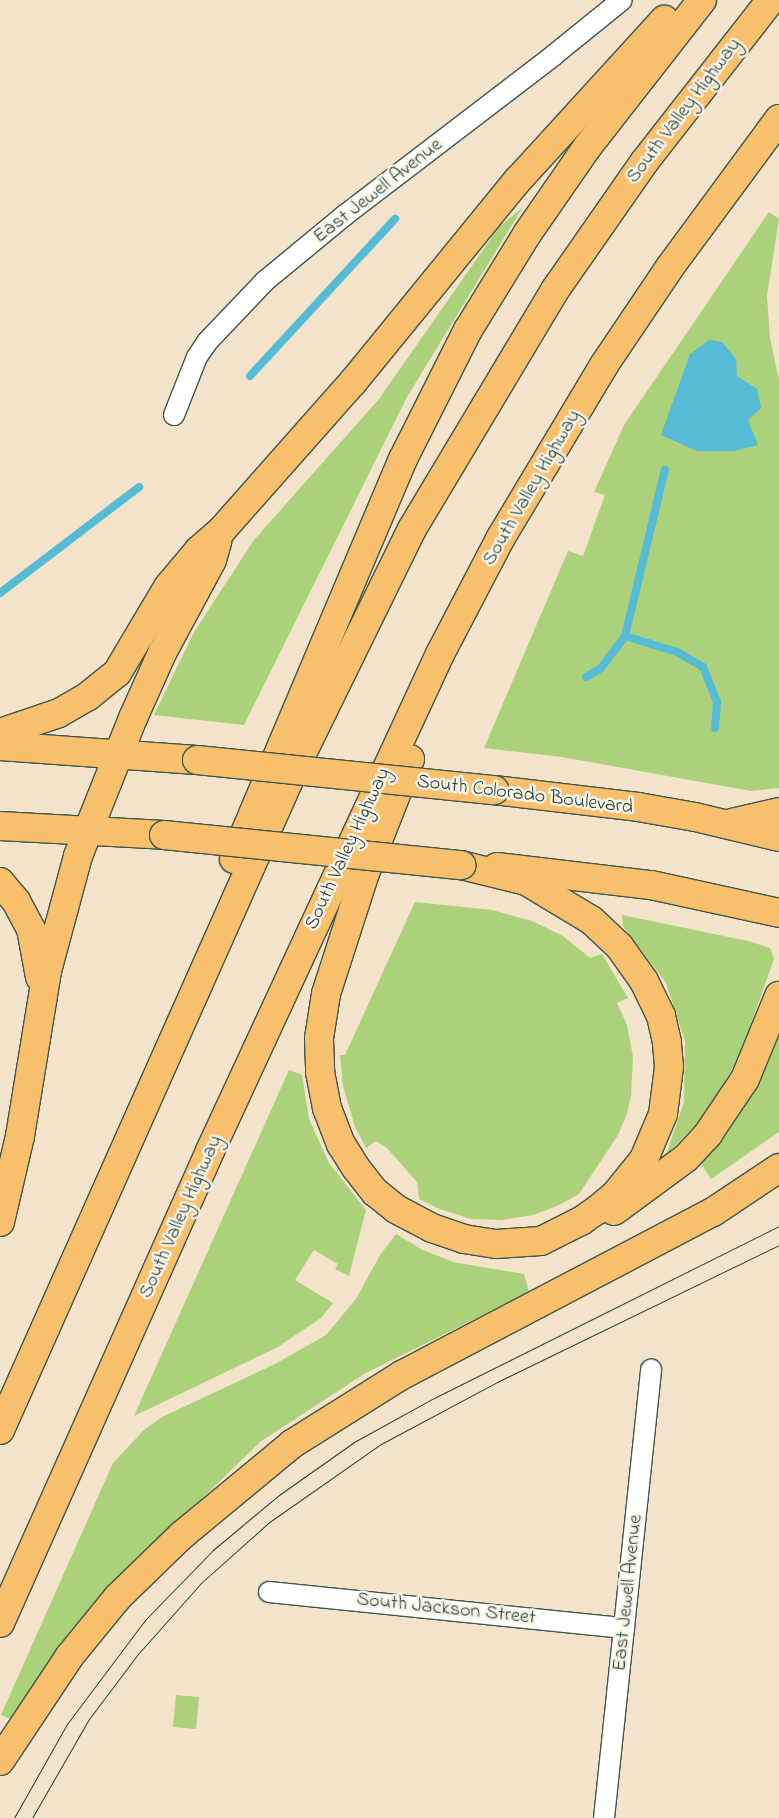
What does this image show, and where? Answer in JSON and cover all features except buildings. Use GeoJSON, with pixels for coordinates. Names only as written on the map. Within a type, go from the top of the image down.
{"type":"FeatureCollection","features":[{"type":"Feature","properties":{"kind":"main road"},"geometry":{"type":"LineString","coordinates":[[0,733],[59,713],[109,681],[122,667],[144,633],[168,587],[199,550],[221,531],[353,382],[518,180],[682,0]]}},
{"type":"Feature","properties":{"kind":"main road"},"geometry":{"type":"LineString","coordinates":[[95,1217],[192,962],[296,709],[403,458],[445,372],[495,284],[555,194],[632,87],[702,0]]}},
{"type":"Feature","properties":{"kind":"main road","name":"South Valley Highway"},"geometry":{"type":"LineString","coordinates":[[0,1430],[290,778],[412,529],[501,376],[594,232],[682,111],[771,0]]}},
{"type":"Feature","properties":{"kind":"main road","name":"South Valley Highway"},"geometry":{"type":"LineString","coordinates":[[0,1623],[402,732],[481,576],[604,365],[670,266],[779,119]]}},
{"type":"Feature","properties":{"kind":"main road"},"geometry":{"type":"LineString","coordinates":[[0,1222],[33,1056],[49,962],[87,829],[118,752],[163,651],[212,560],[221,531]]}},
{"type":"Feature","properties":{"kind":"main road"},"geometry":{"type":"LineString","coordinates":[[481,576],[365,872],[334,963],[320,1018],[320,1072],[327,1108],[341,1144],[363,1178],[396,1209],[432,1228],[464,1239],[496,1244],[541,1240],[574,1231],[607,1216],[686,1158],[745,1079],[779,996]]}},
{"type":"Feature","properties":{"kind":"main road","name":"South Colorado Boulevard"},"geometry":{"type":"LineString","coordinates":[[0,746],[118,752],[494,790],[621,805],[726,824],[779,838]]}},
{"type":"Feature","properties":{"kind":"main road"},"geometry":{"type":"LineString","coordinates":[[726,824],[779,812]]}},
{"type":"Feature","properties":{"kind":"main road"},"geometry":{"type":"LineString","coordinates":[[0,826],[87,829],[164,835],[626,881],[779,913]]}},
{"type":"Feature","properties":{"kind":"main road"},"geometry":{"type":"LineString","coordinates":[[461,865],[526,881],[591,920],[618,946],[644,981],[661,1016],[669,1067],[663,1114],[644,1160],[615,1195],[597,1210],[581,1221],[541,1240]]}},
{"type":"Feature","properties":{"kind":"main road"},"geometry":{"type":"LineString","coordinates":[[0,882],[23,911],[37,948],[40,990],[33,1056]]}},
{"type":"Feature","properties":{"kind":"main road"},"geometry":{"type":"LineString","coordinates":[[713,1212],[779,1168]]}},
{"type":"Feature","properties":{"kind":"main road"},"geometry":{"type":"LineString","coordinates":[[0,1761],[69,1657],[118,1597],[182,1535],[292,1444],[402,1375],[713,1212],[779,1181]]}},
{"type":"Feature","properties":{"kind":"street","name":"East Jewell Avenue"},"geometry":{"type":"LineString","coordinates":[[174,415],[197,357],[215,332],[265,281],[345,215],[547,61],[622,0]]}},
{"type":"Feature","properties":{"kind":"street","name":"East Jewell Avenue"},"geometry":{"type":"LineString","coordinates":[[604,1818],[651,1369]]}},
{"type":"Feature","properties":{"kind":"street","name":"South Jackson Street"},"geometry":{"type":"LineString","coordinates":[[269,1592],[624,1628]]}},
{"type":"Feature","properties":{"kind":"green space"},"geometry":{"type":"Polygon","coordinates":[[[523,207],[407,397],[244,725],[154,715],[194,632],[254,540],[379,399],[499,227],[523,207]]]}},
{"type":"Feature","properties":{"kind":"green space"},"geometry":{"type":"Polygon","coordinates":[[[769,212],[779,219],[767,296],[770,338],[779,380],[779,788],[751,791],[562,757],[484,748],[568,551],[583,556],[605,495],[594,492],[624,425],[769,212]]]}},
{"type":"Feature","properties":{"kind":"green space"},"geometry":{"type":"Polygon","coordinates":[[[415,902],[492,910],[532,921],[563,936],[590,958],[602,954],[628,998],[617,1003],[627,1025],[633,1057],[631,1096],[627,1114],[618,1135],[579,1194],[557,1206],[533,1215],[501,1220],[471,1219],[437,1208],[419,1199],[417,1182],[387,1148],[376,1141],[366,1148],[355,1127],[343,1086],[340,1055],[345,1055],[415,902]]]}},
{"type":"Feature","properties":{"kind":"green space"},"geometry":{"type":"Polygon","coordinates":[[[622,915],[748,941],[770,948],[774,959],[741,1052],[720,1092],[696,1125],[666,1155],[684,1102],[685,1041],[666,983],[623,926],[622,915]]]}},
{"type":"Feature","properties":{"kind":"green space"},"geometry":{"type":"Polygon","coordinates":[[[779,1031],[779,1132],[711,1179],[700,1162],[779,1031]]]}},
{"type":"Feature","properties":{"kind":"green space"},"geometry":{"type":"Polygon","coordinates":[[[289,1070],[302,1075],[309,1119],[329,1163],[366,1210],[349,1276],[335,1269],[338,1264],[314,1250],[295,1280],[333,1303],[321,1318],[276,1348],[134,1416],[289,1070]]]}},
{"type":"Feature","properties":{"kind":"green space"},"geometry":{"type":"Polygon","coordinates":[[[396,1234],[421,1249],[453,1262],[524,1274],[529,1292],[364,1374],[260,1442],[106,1592],[53,1658],[11,1719],[1,1715],[113,1463],[144,1430],[162,1417],[275,1364],[326,1335],[356,1299],[380,1255],[396,1234]]]}},
{"type":"Feature","properties":{"kind":"green space"},"geometry":{"type":"Polygon","coordinates":[[[176,1695],[199,1697],[196,1729],[173,1727],[176,1695]]]}},
{"type":"Feature","properties":{"kind":"water"},"geometry":{"type":"Polygon","coordinates":[[[709,340],[722,342],[736,359],[737,376],[757,389],[761,408],[748,420],[758,445],[734,451],[697,451],[661,435],[690,354],[709,340]]]}},
{"type":"Feature","properties":{"kind":"waterway"},"geometry":{"type":"LineString","coordinates":[[250,376],[395,219]]}},
{"type":"Feature","properties":{"kind":"waterway"},"geometry":{"type":"LineString","coordinates":[[586,677],[601,668],[625,636],[665,470]]}},
{"type":"Feature","properties":{"kind":"waterway"},"geometry":{"type":"LineString","coordinates":[[0,593],[139,487]]}},
{"type":"Feature","properties":{"kind":"waterway"},"geometry":{"type":"LineString","coordinates":[[625,636],[677,652],[703,667],[717,701],[715,728]]}},
{"type":"Feature","properties":{"kind":"tram line"},"geometry":{"type":"LineString","coordinates":[[14,1818],[67,1724],[145,1620],[213,1550],[279,1495],[354,1442],[434,1398],[779,1226]]}},
{"type":"Feature","properties":{"kind":"tram line"},"geometry":{"type":"LineString","coordinates":[[32,1818],[89,1719],[138,1654],[201,1583],[268,1523],[381,1444],[497,1382],[779,1245]]}}]}
